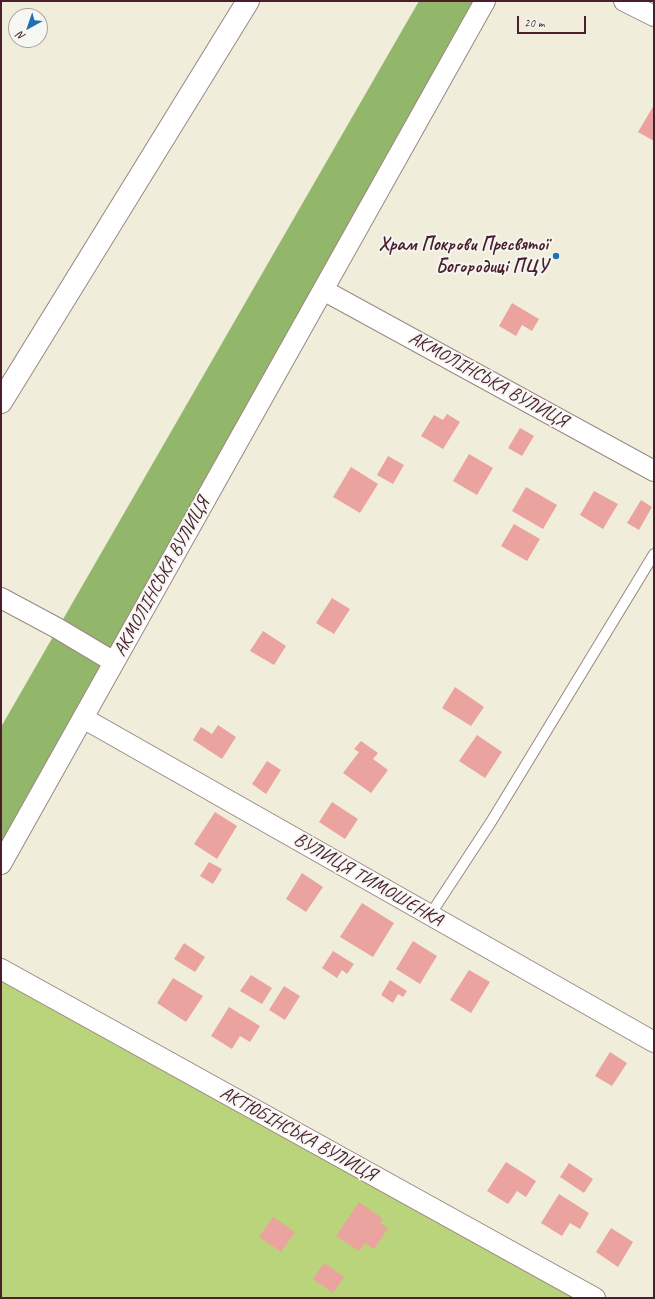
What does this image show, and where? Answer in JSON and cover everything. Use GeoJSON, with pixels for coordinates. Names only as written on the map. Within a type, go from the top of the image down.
{"type":"FeatureCollection","features":[{"type":"Feature","properties":{"kind":"street"},"geometry":{"type":"LineString","coordinates":[[1,402],[248,1]]}},
{"type":"Feature","properties":{"kind":"street","name":"АКМОЛІНСЬКА ВУЛИЦЯ"},"geometry":{"type":"LineString","coordinates":[[1,864],[485,1]]}},
{"type":"Feature","properties":{"kind":"street"},"geometry":{"type":"LineString","coordinates":[[624,1],[654,16]]}},
{"type":"Feature","properties":{"kind":"street","name":"АКМОЛІНСЬКА ВУЛИЦЯ"},"geometry":{"type":"LineString","coordinates":[[323,290],[654,471]]}},
{"type":"Feature","properties":{"kind":"street"},"geometry":{"type":"LineString","coordinates":[[1,598],[57,628],[114,662]]}},
{"type":"Feature","properties":{"kind":"street","name":"ВУЛИЦЯ ТИМОШЕНКА"},"geometry":{"type":"LineString","coordinates":[[83,718],[654,1042]]}},
{"type":"Feature","properties":{"kind":"street","name":"АКТЮБІНСЬКА ВУЛИЦЯ"},"geometry":{"type":"LineString","coordinates":[[1,969],[595,1298]]}},
{"type":"Feature","properties":{"kind":"lane"},"geometry":{"type":"LineString","coordinates":[[430,915],[503,802],[654,554]]}},
{"type":"Feature","properties":{"kind":"green space"},"geometry":{"type":"Polygon","coordinates":[[[419,1],[485,1],[1,864],[1,727],[419,1]]]}},
{"type":"Feature","properties":{"kind":"green space"},"geometry":{"type":"Polygon","coordinates":[[[1,969],[595,1298],[1,1298],[1,969]]]}},
{"type":"Feature","properties":{"kind":"building"},"geometry":{"type":"Polygon","coordinates":[[[654,105],[654,141],[638,132],[654,105]]]}},
{"type":"Feature","properties":{"kind":"building"},"geometry":{"type":"Polygon","coordinates":[[[512,303],[539,319],[532,331],[522,325],[516,336],[499,326],[512,303]]]}},
{"type":"Feature","properties":{"kind":"building"},"geometry":{"type":"Polygon","coordinates":[[[447,414],[460,422],[443,449],[421,436],[434,415],[443,420],[447,414]]]}},
{"type":"Feature","properties":{"kind":"building"},"geometry":{"type":"Polygon","coordinates":[[[520,428],[534,436],[522,456],[508,448],[520,428]]]}},
{"type":"Feature","properties":{"kind":"building"},"geometry":{"type":"Polygon","coordinates":[[[469,454],[493,468],[477,495],[453,481],[469,454]]]}},
{"type":"Feature","properties":{"kind":"building"},"geometry":{"type":"Polygon","coordinates":[[[388,456],[404,465],[393,484],[377,475],[388,456]]]}},
{"type":"Feature","properties":{"kind":"building"},"geometry":{"type":"Polygon","coordinates":[[[351,467],[378,484],[360,513],[333,497],[351,467]]]}},
{"type":"Feature","properties":{"kind":"building"},"geometry":{"type":"Polygon","coordinates":[[[526,487],[557,505],[543,529],[512,511],[526,487]]]}},
{"type":"Feature","properties":{"kind":"building"},"geometry":{"type":"Polygon","coordinates":[[[594,491],[618,504],[603,529],[580,515],[594,491]]]}},
{"type":"Feature","properties":{"kind":"building"},"geometry":{"type":"Polygon","coordinates":[[[641,500],[652,507],[639,530],[627,523],[641,500]]]}},
{"type":"Feature","properties":{"kind":"building"},"geometry":{"type":"Polygon","coordinates":[[[514,524],[540,539],[527,561],[501,546],[514,524]]]}},
{"type":"Feature","properties":{"kind":"building"},"geometry":{"type":"Polygon","coordinates":[[[332,598],[350,609],[334,634],[316,623],[332,598]]]}},
{"type":"Feature","properties":{"kind":"building"},"geometry":{"type":"Polygon","coordinates":[[[263,631],[286,646],[274,665],[250,651],[263,631]]]}},
{"type":"Feature","properties":{"kind":"building"},"geometry":{"type":"Polygon","coordinates":[[[455,687],[484,707],[471,726],[442,708],[455,687]]]}},
{"type":"Feature","properties":{"kind":"building"},"geometry":{"type":"Polygon","coordinates":[[[218,725],[236,737],[222,759],[193,740],[201,727],[212,734],[218,725]]]}},
{"type":"Feature","properties":{"kind":"building"},"geometry":{"type":"Polygon","coordinates":[[[477,735],[502,752],[485,778],[459,761],[477,735]]]}},
{"type":"Feature","properties":{"kind":"building"},"geometry":{"type":"Polygon","coordinates":[[[361,741],[378,753],[373,759],[388,770],[371,793],[343,773],[359,752],[354,749],[361,741]]]}},
{"type":"Feature","properties":{"kind":"building"},"geometry":{"type":"Polygon","coordinates":[[[267,761],[281,770],[266,794],[252,784],[267,761]]]}},
{"type":"Feature","properties":{"kind":"building"},"geometry":{"type":"Polygon","coordinates":[[[332,802],[358,819],[345,839],[319,822],[332,802]]]}},
{"type":"Feature","properties":{"kind":"building"},"geometry":{"type":"Polygon","coordinates":[[[215,812],[237,826],[217,859],[194,844],[215,812]]]}},
{"type":"Feature","properties":{"kind":"building"},"geometry":{"type":"Polygon","coordinates":[[[209,862],[222,869],[213,884],[200,876],[209,862]]]}},
{"type":"Feature","properties":{"kind":"building"},"geometry":{"type":"Polygon","coordinates":[[[302,873],[323,887],[306,912],[286,899],[302,873]]]}},
{"type":"Feature","properties":{"kind":"building"},"geometry":{"type":"Polygon","coordinates":[[[362,903],[394,923],[373,957],[340,937],[362,903]]]}},
{"type":"Feature","properties":{"kind":"building"},"geometry":{"type":"Polygon","coordinates":[[[413,941],[437,956],[420,984],[396,969],[413,941]]]}},
{"type":"Feature","properties":{"kind":"building"},"geometry":{"type":"Polygon","coordinates":[[[184,943],[205,957],[195,972],[174,959],[184,943]]]}},
{"type":"Feature","properties":{"kind":"building"},"geometry":{"type":"Polygon","coordinates":[[[333,951],[354,964],[347,974],[342,970],[337,978],[322,968],[333,951]]]}},
{"type":"Feature","properties":{"kind":"building"},"geometry":{"type":"Polygon","coordinates":[[[469,970],[490,982],[471,1013],[450,1000],[469,970]]]}},
{"type":"Feature","properties":{"kind":"building"},"geometry":{"type":"Polygon","coordinates":[[[251,975],[272,988],[262,1004],[240,991],[251,975]]]}},
{"type":"Feature","properties":{"kind":"building"},"geometry":{"type":"Polygon","coordinates":[[[173,978],[203,996],[186,1022],[157,1003],[173,978]]]}},
{"type":"Feature","properties":{"kind":"building"},"geometry":{"type":"Polygon","coordinates":[[[390,980],[407,991],[403,997],[398,994],[393,1003],[381,995],[390,980]]]}},
{"type":"Feature","properties":{"kind":"building"},"geometry":{"type":"Polygon","coordinates":[[[284,986],[300,996],[285,1020],[269,1010],[284,986]]]}},
{"type":"Feature","properties":{"kind":"building"},"geometry":{"type":"Polygon","coordinates":[[[229,1007],[260,1026],[250,1042],[240,1036],[232,1049],[211,1036],[229,1007]]]}},
{"type":"Feature","properties":{"kind":"building"},"geometry":{"type":"Polygon","coordinates":[[[610,1052],[627,1063],[612,1086],[595,1076],[610,1052]]]}},
{"type":"Feature","properties":{"kind":"building"},"geometry":{"type":"Polygon","coordinates":[[[506,1162],[536,1181],[526,1197],[517,1191],[508,1204],[487,1191],[506,1162]]]}},
{"type":"Feature","properties":{"kind":"building"},"geometry":{"type":"Polygon","coordinates":[[[569,1163],[593,1179],[584,1193],[560,1177],[569,1163]]]}},
{"type":"Feature","properties":{"kind":"building"},"geometry":{"type":"Polygon","coordinates":[[[559,1194],[589,1213],[580,1229],[570,1223],[562,1236],[541,1223],[559,1194]]]}},
{"type":"Feature","properties":{"kind":"building"},"geometry":{"type":"Polygon","coordinates":[[[359,1202],[383,1219],[380,1223],[388,1228],[374,1249],[365,1243],[359,1251],[336,1236],[359,1202]]]}},
{"type":"Feature","properties":{"kind":"building"},"geometry":{"type":"Polygon","coordinates":[[[273,1217],[295,1232],[281,1252],[259,1237],[273,1217]]]}},
{"type":"Feature","properties":{"kind":"building"},"geometry":{"type":"Polygon","coordinates":[[[611,1228],[633,1242],[618,1267],[596,1252],[611,1228]]]}},
{"type":"Feature","properties":{"kind":"building"},"geometry":{"type":"Polygon","coordinates":[[[324,1263],[344,1277],[333,1293],[313,1279],[324,1263]]]}},
{"type":"Feature","properties":{"kind":"place","name":"Храм Покрови Пресвятої Богородиці ПЦУ"},"geometry":{"type":"Point","coordinates":[556,256]}}]}
